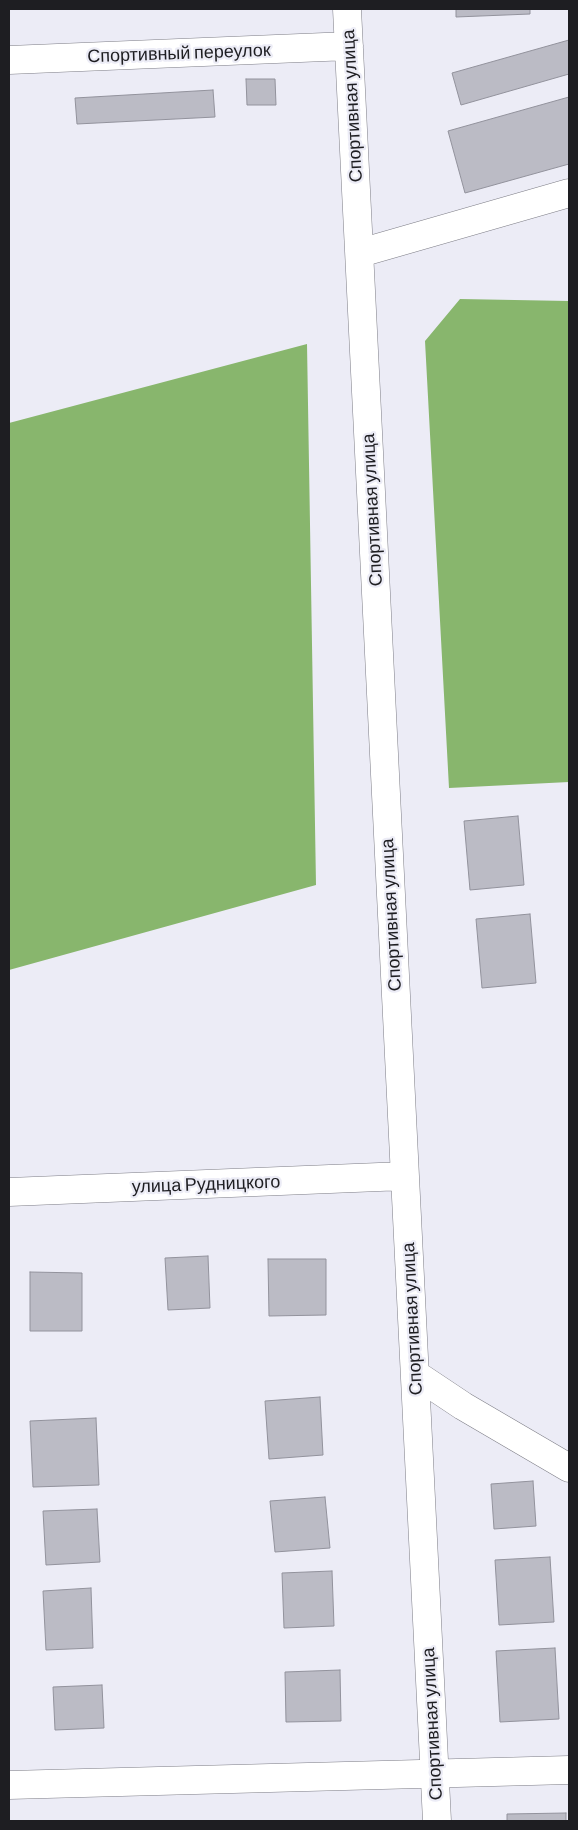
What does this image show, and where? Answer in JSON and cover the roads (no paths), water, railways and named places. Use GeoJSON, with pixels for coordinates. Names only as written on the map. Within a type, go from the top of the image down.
{"type":"FeatureCollection","features":[{"type":"Feature","properties":{"kind":"street","name":"Спортивная улица"},"geometry":{"type":"LineString","coordinates":[[347,9],[437,1821]]}},
{"type":"Feature","properties":{"kind":"street","name":"Спортивный переулок"},"geometry":{"type":"LineString","coordinates":[[9,60],[349,46]]}},
{"type":"Feature","properties":{"kind":"street"},"geometry":{"type":"LineString","coordinates":[[360,253],[569,194]]}},
{"type":"Feature","properties":{"kind":"street","name":"улица Рудницкого"},"geometry":{"type":"LineString","coordinates":[[9,1192],[404,1176]]}},
{"type":"Feature","properties":{"kind":"street"},"geometry":{"type":"LineString","coordinates":[[415,1374],[463,1406],[569,1468]]}},
{"type":"Feature","properties":{"kind":"street"},"geometry":{"type":"LineString","coordinates":[[9,1785],[569,1770]]}}]}
